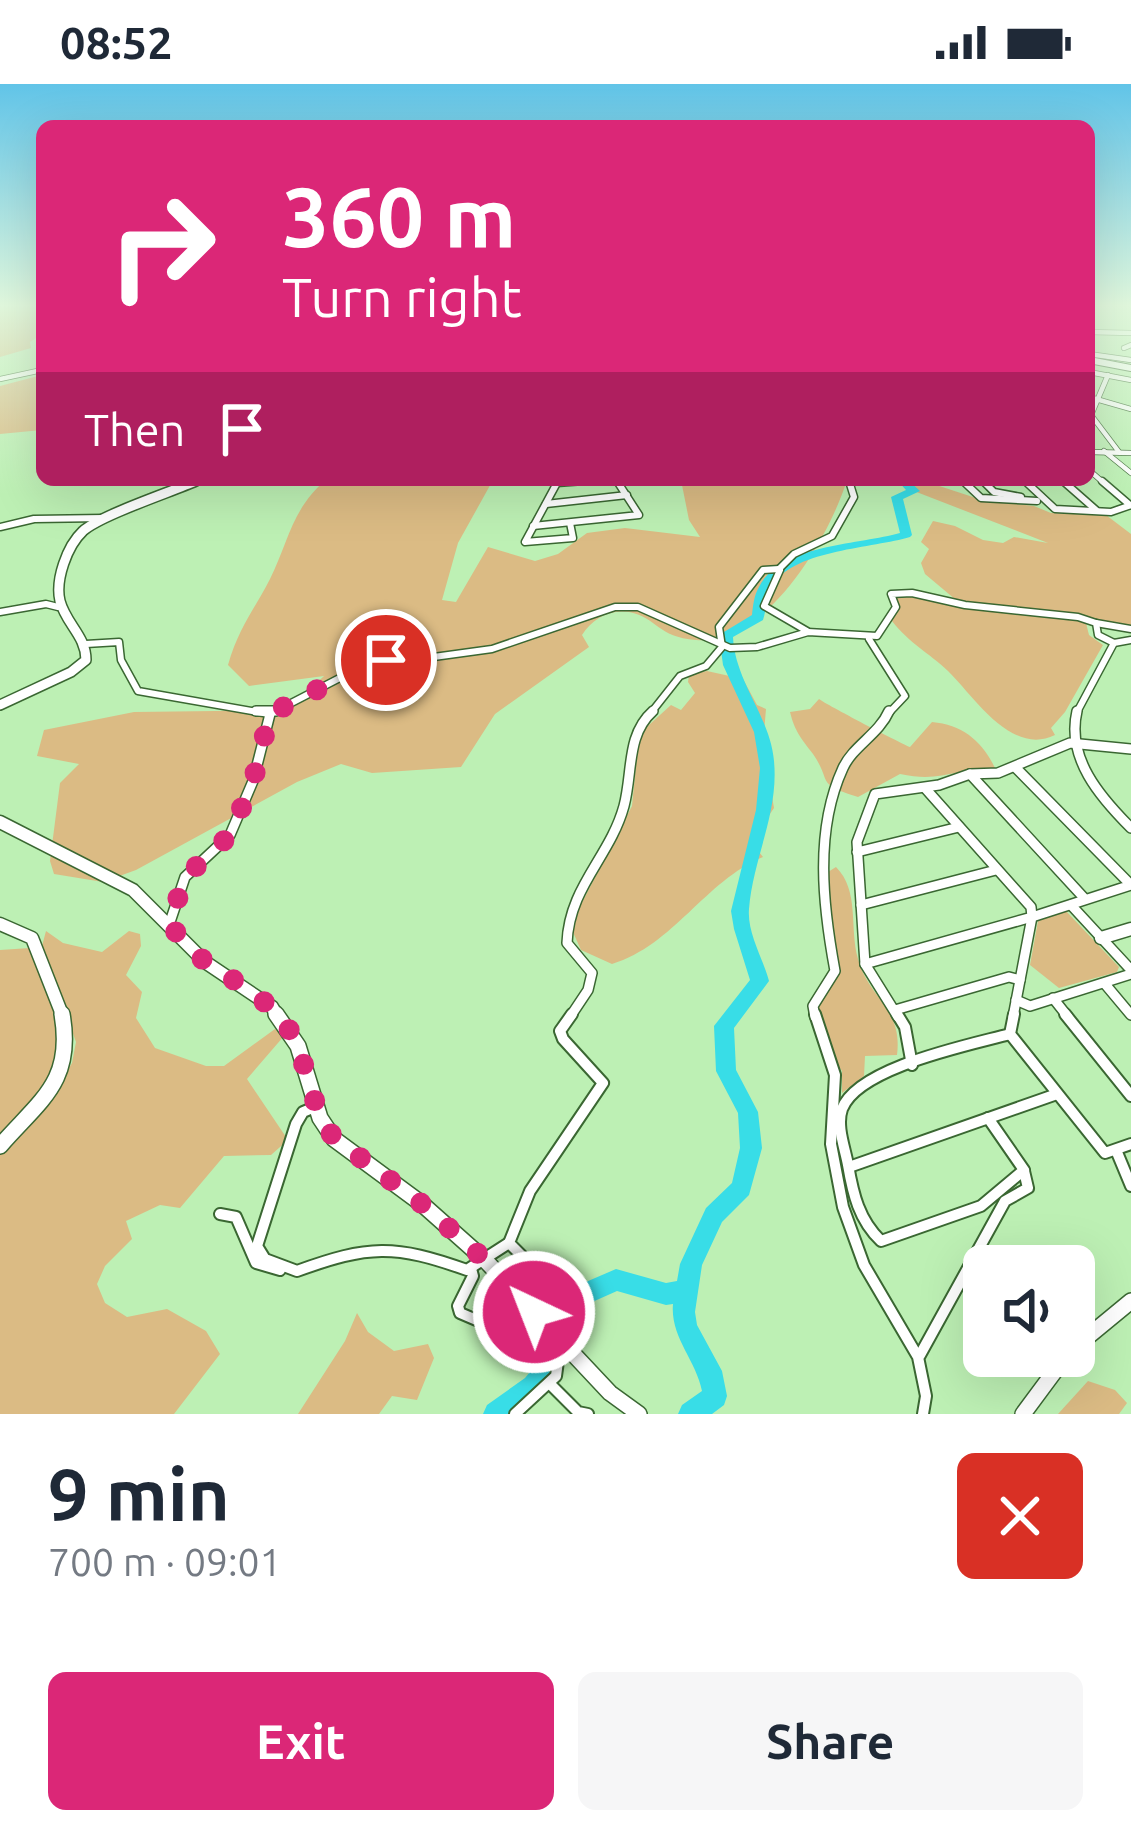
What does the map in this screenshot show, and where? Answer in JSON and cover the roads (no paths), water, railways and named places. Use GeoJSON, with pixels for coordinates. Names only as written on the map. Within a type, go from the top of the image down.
{"type":"FeatureCollection","features":[{"type":"Feature","properties":{"kind":"street"},"geometry":{"type":"LineString","coordinates":[[0,379],[36,371]]}},
{"type":"Feature","properties":{"kind":"street"},"geometry":{"type":"LineString","coordinates":[[1095,373],[1131,380]]}},
{"type":"Feature","properties":{"kind":"street"},"geometry":{"type":"LineString","coordinates":[[1095,394],[1108,375]]}},
{"type":"Feature","properties":{"kind":"street"},"geometry":{"type":"LineString","coordinates":[[1095,400],[1130,414]]}},
{"type":"Feature","properties":{"kind":"street"},"geometry":{"type":"LineString","coordinates":[[1095,421],[1119,452]]}},
{"type":"Feature","properties":{"kind":"street"},"geometry":{"type":"LineString","coordinates":[[1095,429],[1102,429]]}},
{"type":"Feature","properties":{"kind":"street"},"geometry":{"type":"LineString","coordinates":[[1095,452],[1131,453]]}},
{"type":"Feature","properties":{"kind":"street"},"geometry":{"type":"LineString","coordinates":[[1104,452],[1131,473]]}},
{"type":"Feature","properties":{"kind":"street"},"geometry":{"type":"LineString","coordinates":[[1095,476],[1129,508]]}},
{"type":"Feature","properties":{"kind":"street"},"geometry":{"type":"LineString","coordinates":[[0,705],[79,667],[86,659],[86,644],[63,620],[58,607],[59,586],[76,541],[104,518],[182,486]]}},
{"type":"Feature","properties":{"kind":"street"},"geometry":{"type":"LineString","coordinates":[[555,486],[525,542],[573,538],[569,523]]}},
{"type":"Feature","properties":{"kind":"street"},"geometry":{"type":"LineString","coordinates":[[533,526],[639,515],[621,486]]}},
{"type":"Feature","properties":{"kind":"street"},"geometry":{"type":"LineString","coordinates":[[808,632],[764,606],[770,584],[794,554],[832,536],[854,497],[851,486]]}},
{"type":"Feature","properties":{"kind":"street"},"geometry":{"type":"LineString","coordinates":[[968,486],[981,498],[1041,501]]}},
{"type":"Feature","properties":{"kind":"street"},"geometry":{"type":"LineString","coordinates":[[988,486],[994,492],[1041,501],[1055,509],[1129,508]]}},
{"type":"Feature","properties":{"kind":"street"},"geometry":{"type":"LineString","coordinates":[[1029,486],[1041,501]]}},
{"type":"Feature","properties":{"kind":"street"},"geometry":{"type":"LineString","coordinates":[[1069,486],[1098,511]]}},
{"type":"Feature","properties":{"kind":"street"},"geometry":{"type":"LineString","coordinates":[[545,505],[627,495]]}},
{"type":"Feature","properties":{"kind":"street"},"geometry":{"type":"LineString","coordinates":[[0,526],[34,519],[104,518]]}},
{"type":"Feature","properties":{"kind":"street"},"geometry":{"type":"LineString","coordinates":[[316,1106],[303,1112],[296,1124],[272,1205],[258,1234],[257,1246],[265,1259],[280,1269],[316,1268],[354,1250],[420,1253],[470,1269],[509,1243],[530,1191],[603,1083],[570,1050],[560,1031],[588,989],[592,973],[567,943],[568,913],[623,810],[637,725],[665,700],[680,676],[706,666],[722,646],[719,627],[763,570],[781,570]]}},
{"type":"Feature","properties":{"kind":"street"},"geometry":{"type":"LineString","coordinates":[[86,644],[119,642],[132,684],[151,697],[215,701],[270,714],[361,667],[386,660],[492,650],[615,607],[638,607],[722,646],[757,647],[808,632],[868,639],[877,636],[896,607],[891,594],[898,591],[949,603],[1070,615],[1131,629]]}},
{"type":"Feature","properties":{"kind":"street"},"geometry":{"type":"LineString","coordinates":[[0,612],[46,604],[58,607]]}},
{"type":"Feature","properties":{"kind":"street"},"geometry":{"type":"LineString","coordinates":[[1096,623],[1098,634],[1114,643],[1131,640]]}},
{"type":"Feature","properties":{"kind":"street"},"geometry":{"type":"LineString","coordinates":[[868,639],[883,653],[886,668],[905,697],[892,705],[881,729],[844,764],[830,812],[823,878],[835,971],[813,1006],[823,1048],[835,1070],[832,1135],[848,1220],[863,1264],[908,1343],[920,1355],[930,1396],[923,1414]]}},
{"type":"Feature","properties":{"kind":"street"},"geometry":{"type":"LineString","coordinates":[[1114,643],[1074,722],[1077,743],[1098,791],[1131,828]]}},
{"type":"Feature","properties":{"kind":"street"},"geometry":{"type":"LineString","coordinates":[[169,925],[185,877],[230,835],[253,781],[270,714]]}},
{"type":"Feature","properties":{"kind":"street"},"geometry":{"type":"LineString","coordinates":[[912,1065],[905,1027],[865,964],[857,852],[875,794],[926,788],[970,774],[998,773],[1077,743],[1131,748]]}},
{"type":"Feature","properties":{"kind":"street"},"geometry":{"type":"LineString","coordinates":[[865,964],[1131,885],[1016,767]]}},
{"type":"Feature","properties":{"kind":"street"},"geometry":{"type":"LineString","coordinates":[[970,774],[1085,898]]}},
{"type":"Feature","properties":{"kind":"street"},"geometry":{"type":"LineString","coordinates":[[926,788],[1031,907],[1010,1034],[1105,1153],[1131,1144]]}},
{"type":"Feature","properties":{"kind":"street"},"geometry":{"type":"LineString","coordinates":[[0,822],[134,890],[205,962],[256,994],[285,1022],[298,1046],[316,1106],[334,1138],[422,1204],[485,1260],[534,1312],[551,1342],[634,1413]]}},
{"type":"Feature","properties":{"kind":"street"},"geometry":{"type":"LineString","coordinates":[[857,852],[959,826]]}},
{"type":"Feature","properties":{"kind":"street"},"geometry":{"type":"LineString","coordinates":[[861,904],[996,869]]}},
{"type":"Feature","properties":{"kind":"street"},"geometry":{"type":"LineString","coordinates":[[1016,1000],[1030,1006],[1131,972],[1070,904]]}},
{"type":"Feature","properties":{"kind":"street"},"geometry":{"type":"LineString","coordinates":[[0,924],[32,938],[58,999],[69,1043],[53,1088],[0,1146]]}},
{"type":"Feature","properties":{"kind":"street"},"geometry":{"type":"LineString","coordinates":[[1101,938],[1131,928]]}},
{"type":"Feature","properties":{"kind":"street"},"geometry":{"type":"LineString","coordinates":[[895,1010],[1010,977],[1019,980]]}},
{"type":"Feature","properties":{"kind":"street"},"geometry":{"type":"LineString","coordinates":[[1104,983],[1131,1015]]}},
{"type":"Feature","properties":{"kind":"street"},"geometry":{"type":"LineString","coordinates":[[1053,998],[1131,1096]]}},
{"type":"Feature","properties":{"kind":"street"},"geometry":{"type":"LineString","coordinates":[[1010,1034],[860,1083],[842,1109],[849,1167],[868,1229],[881,1241],[981,1206],[1024,1170]]}},
{"type":"Feature","properties":{"kind":"street"},"geometry":{"type":"LineString","coordinates":[[849,1167],[1058,1093]]}},
{"type":"Feature","properties":{"kind":"street"},"geometry":{"type":"LineString","coordinates":[[920,1355],[1004,1201],[1028,1188],[1024,1170],[988,1118]]}},
{"type":"Feature","properties":{"kind":"street"},"geometry":{"type":"LineString","coordinates":[[1116,1150],[1131,1186]]}},
{"type":"Feature","properties":{"kind":"street"},"geometry":{"type":"LineString","coordinates":[[220,1214],[236,1217],[256,1263],[278,1273],[280,1269]]}},
{"type":"Feature","properties":{"kind":"street"},"geometry":{"type":"LineString","coordinates":[[509,1243],[556,1293],[564,1316],[551,1342],[556,1376],[515,1414]]}},
{"type":"Feature","properties":{"kind":"street"},"geometry":{"type":"LineString","coordinates":[[470,1269],[473,1276],[458,1306],[460,1313],[551,1342]]}},
{"type":"Feature","properties":{"kind":"street"},"geometry":{"type":"LineString","coordinates":[[1095,1331],[1131,1301]]}},
{"type":"Feature","properties":{"kind":"street"},"geometry":{"type":"LineString","coordinates":[[1023,1414],[1050,1377]]}},
{"type":"Feature","properties":{"kind":"street"},"geometry":{"type":"LineString","coordinates":[[550,1384],[578,1412],[588,1414]]}},
{"type":"Feature","properties":{"kind":"waterway"},"geometry":{"type":"LineString","coordinates":[[691,1414],[715,1396],[710,1371],[686,1328],[683,1312],[691,1264],[714,1215],[741,1188],[751,1148],[748,1112],[726,1071],[724,1026],[760,981],[740,911],[764,810],[765,747],[730,665],[726,635],[758,617],[764,588],[788,565],[828,551],[906,535],[897,497],[914,491],[909,486]]}},
{"type":"Feature","properties":{"kind":"waterway"},"geometry":{"type":"LineString","coordinates":[[496,1414],[534,1387],[546,1371],[546,1338],[573,1299],[616,1280],[666,1294],[684,1291]]}}]}
